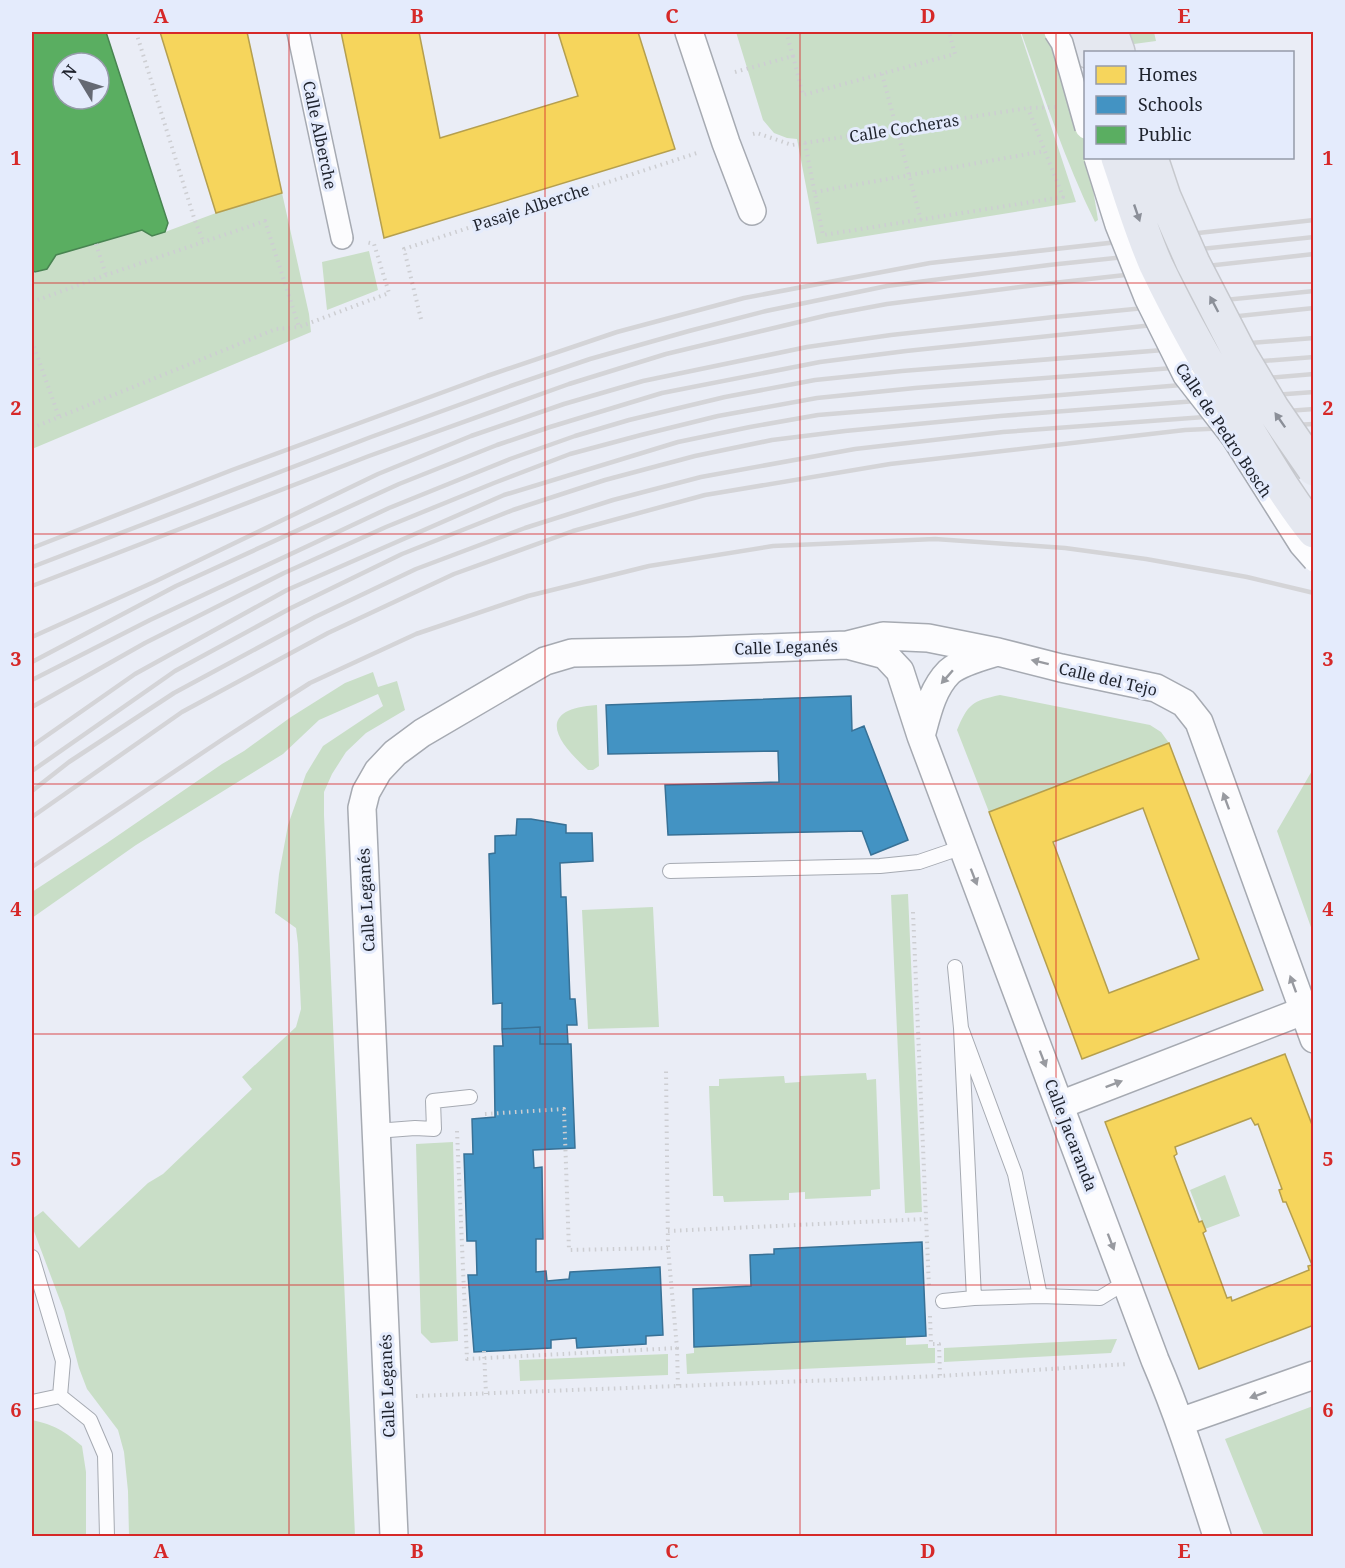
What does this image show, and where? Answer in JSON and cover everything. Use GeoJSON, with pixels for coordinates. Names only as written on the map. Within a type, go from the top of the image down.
{"type":"FeatureCollection","features":[{"type":"Feature","properties":{"kind":"main road"},"geometry":{"type":"LineString","coordinates":[[1084,32],[1090,51]]}},
{"type":"Feature","properties":{"kind":"main road"},"geometry":{"type":"LineString","coordinates":[[1111,32],[1118,51]]}},
{"type":"Feature","properties":{"kind":"main road","name":"Calle de Pedro Bosch"},"geometry":{"type":"LineString","coordinates":[[1118,159],[1156,264],[1189,330],[1220,386],[1295,508],[1314,531]]}},
{"type":"Feature","properties":{"kind":"main road"},"geometry":{"type":"LineString","coordinates":[[1151,159],[1164,196],[1193,263],[1241,356],[1272,408],[1314,469]]}},
{"type":"Feature","properties":{"kind":"street","name":"Calle Alberche"},"geometry":{"type":"LineString","coordinates":[[298,32],[342,238]]}},
{"type":"Feature","properties":{"kind":"street"},"geometry":{"type":"LineString","coordinates":[[689,32],[726,143],[752,211]]}},
{"type":"Feature","properties":{"kind":"street"},"geometry":{"type":"LineString","coordinates":[[1055,32],[1062,43],[1084,121]]}},
{"type":"Feature","properties":{"kind":"street","name":"Calle de Pedro Bosch"},"geometry":{"type":"LineString","coordinates":[[1095,159],[1116,225],[1146,300],[1184,376],[1233,439],[1300,545],[1314,561]]}},
{"type":"Feature","properties":{"kind":"street","name":"Calle del Tejo"},"geometry":{"type":"LineString","coordinates":[[847,645],[884,636],[928,638],[1156,688],[1184,703],[1199,722],[1314,1039]]}},
{"type":"Feature","properties":{"kind":"street","name":"Calle Jacaranda"},"geometry":{"type":"LineString","coordinates":[[847,645],[885,655],[900,671],[921,736],[1180,1422],[1217,1536]]}},
{"type":"Feature","properties":{"kind":"street","name":"Calle Leganés"},"geometry":{"type":"LineString","coordinates":[[394,1536],[362,808],[366,792],[378,771],[395,753],[422,733],[545,661],[573,653],[847,645]]}},
{"type":"Feature","properties":{"kind":"street"},"geometry":{"type":"LineString","coordinates":[[921,736],[933,696],[950,671],[974,659],[998,652]]}},
{"type":"Feature","properties":{"kind":"street"},"geometry":{"type":"LineString","coordinates":[[1060,1105],[1303,1011]]}},
{"type":"Feature","properties":{"kind":"street"},"geometry":{"type":"LineString","coordinates":[[1180,1422],[1314,1375]]}},
{"type":"Feature","properties":{"kind":"lane"},"geometry":{"type":"LineString","coordinates":[[670,872],[880,866],[919,862],[963,847]]}},
{"type":"Feature","properties":{"kind":"lane"},"geometry":{"type":"LineString","coordinates":[[955,967],[961,1028],[974,1298]]}},
{"type":"Feature","properties":{"kind":"lane"},"geometry":{"type":"LineString","coordinates":[[961,1028],[1015,1173],[1040,1296]]}},
{"type":"Feature","properties":{"kind":"lane"},"geometry":{"type":"LineString","coordinates":[[376,1131],[434,1129],[433,1101],[470,1097]]}},
{"type":"Feature","properties":{"kind":"lane"},"geometry":{"type":"LineString","coordinates":[[32,1257],[63,1361],[60,1395]]}},
{"type":"Feature","properties":{"kind":"lane"},"geometry":{"type":"LineString","coordinates":[[936,1300],[1040,1296],[1100,1298],[1126,1282]]}},
{"type":"Feature","properties":{"kind":"lane"},"geometry":{"type":"LineString","coordinates":[[32,1402],[60,1395]]}},
{"type":"Feature","properties":{"kind":"lane"},"geometry":{"type":"LineString","coordinates":[[60,1395],[90,1420],[105,1455],[107,1536]]}},
{"type":"Feature","properties":{"kind":"path"},"geometry":{"type":"LineString","coordinates":[[136,32],[204,243]]}},
{"type":"Feature","properties":{"kind":"path"},"geometry":{"type":"LineString","coordinates":[[786,32],[803,95],[955,54],[949,32]]}},
{"type":"Feature","properties":{"kind":"path"},"geometry":{"type":"LineString","coordinates":[[735,72],[793,56]]}},
{"type":"Feature","properties":{"kind":"path"},"geometry":{"type":"LineString","coordinates":[[882,74],[921,220]]}},
{"type":"Feature","properties":{"kind":"path","name":"Calle Cocheras"},"geometry":{"type":"LineString","coordinates":[[726,143],[757,133],[792,145],[1028,108],[1062,106]]}},
{"type":"Feature","properties":{"kind":"path"},"geometry":{"type":"LineString","coordinates":[[805,143],[823,235],[1064,197],[1028,108]]}},
{"type":"Feature","properties":{"kind":"path","name":"Pasaje Alberche"},"geometry":{"type":"LineString","coordinates":[[421,319],[404,249],[726,143]]}},
{"type":"Feature","properties":{"kind":"path"},"geometry":{"type":"LineString","coordinates":[[815,192],[1045,151]]}},
{"type":"Feature","properties":{"kind":"path"},"geometry":{"type":"LineString","coordinates":[[32,302],[265,221],[299,327]]}},
{"type":"Feature","properties":{"kind":"path"},"geometry":{"type":"LineString","coordinates":[[96,244],[106,275]]}},
{"type":"Feature","properties":{"kind":"path"},"geometry":{"type":"LineString","coordinates":[[32,428],[276,329],[299,327],[389,293],[374,244]]}},
{"type":"Feature","properties":{"kind":"path"},"geometry":{"type":"LineString","coordinates":[[32,341],[59,417]]}},
{"type":"Feature","properties":{"kind":"path"},"geometry":{"type":"LineString","coordinates":[[913,912],[926,1219],[936,1300]]}},
{"type":"Feature","properties":{"kind":"path"},"geometry":{"type":"LineString","coordinates":[[666,1067],[668,1248],[677,1348],[678,1387]]}},
{"type":"Feature","properties":{"kind":"path"},"geometry":{"type":"LineString","coordinates":[[480,1114],[564,1110],[569,1250],[668,1248]]}},
{"type":"Feature","properties":{"kind":"path"},"geometry":{"type":"LineString","coordinates":[[457,1127],[467,1359],[677,1348]]}},
{"type":"Feature","properties":{"kind":"path"},"geometry":{"type":"LineString","coordinates":[[668,1231],[926,1219]]}},
{"type":"Feature","properties":{"kind":"path"},"geometry":{"type":"LineString","coordinates":[[929,1310],[931,1344],[939,1344],[940,1376]]}},
{"type":"Feature","properties":{"kind":"path"},"geometry":{"type":"LineString","coordinates":[[484,1351],[486,1394]]}},
{"type":"Feature","properties":{"kind":"path"},"geometry":{"type":"LineString","coordinates":[[387,1396],[940,1376],[1115,1365],[1155,1360]]}},
{"type":"Feature","properties":{"kind":"green space"},"geometry":{"type":"Polygon","coordinates":[[[736,32],[1020,32],[1076,202],[817,244],[797,139],[774,133],[763,120],[736,32]]]}},
{"type":"Feature","properties":{"kind":"green space"},"geometry":{"type":"Polygon","coordinates":[[[1021,32],[1154,32],[1156,41],[1053,55],[1082,131],[1084,159],[1088,159],[1098,220],[1095,222],[1064,152],[1021,32]]]}},
{"type":"Feature","properties":{"kind":"green space"},"geometry":{"type":"Polygon","coordinates":[[[282,193],[311,332],[32,449],[32,274],[47,269],[56,255],[142,230],[165,232],[216,213],[282,193]]]}},
{"type":"Feature","properties":{"kind":"green space"},"geometry":{"type":"Polygon","coordinates":[[[369,251],[378,290],[327,310],[322,262],[369,251]]]}},
{"type":"Feature","properties":{"kind":"green space"},"geometry":{"type":"Polygon","coordinates":[[[373,672],[378,687],[397,681],[405,710],[366,733],[346,752],[324,792],[355,1536],[129,1536],[124,1452],[118,1430],[87,1389],[64,1311],[32,1226],[32,1219],[43,1211],[79,1248],[148,1183],[163,1174],[252,1089],[242,1077],[296,1027],[301,1009],[296,928],[275,913],[288,825],[306,774],[323,746],[383,706],[378,694],[319,720],[283,754],[136,845],[32,918],[32,892],[244,751],[291,717],[345,683],[373,672]]]}},
{"type":"Feature","properties":{"kind":"green space"},"geometry":{"type":"Polygon","coordinates":[[[1000,695],[1150,725],[1161,732],[1169,743],[989,812],[957,730],[964,714],[972,705],[983,699],[1000,695]]]}},
{"type":"Feature","properties":{"kind":"green space"},"geometry":{"type":"Polygon","coordinates":[[[597,705],[599,766],[588,770],[560,738],[557,728],[558,720],[565,713],[577,708],[597,705]]]}},
{"type":"Feature","properties":{"kind":"green space"},"geometry":{"type":"Polygon","coordinates":[[[1313,769],[1313,933],[1277,831],[1313,769]]]}},
{"type":"Feature","properties":{"kind":"green space"},"geometry":{"type":"Polygon","coordinates":[[[908,894],[922,1212],[905,1213],[891,895],[908,894]]]}},
{"type":"Feature","properties":{"kind":"green space"},"geometry":{"type":"Polygon","coordinates":[[[653,907],[659,1027],[588,1029],[582,910],[653,907]]]}},
{"type":"Feature","properties":{"kind":"green space"},"geometry":{"type":"Polygon","coordinates":[[[866,1073],[867,1080],[876,1079],[880,1189],[871,1190],[871,1196],[805,1199],[805,1192],[789,1193],[789,1200],[724,1202],[723,1196],[713,1196],[709,1086],[719,1086],[719,1079],[784,1076],[785,1083],[800,1082],[800,1076],[866,1073]]]}},
{"type":"Feature","properties":{"kind":"green space"},"geometry":{"type":"Polygon","coordinates":[[[453,1142],[458,1341],[431,1343],[421,1333],[416,1144],[453,1142]]]}},
{"type":"Feature","properties":{"kind":"green space"},"geometry":{"type":"Polygon","coordinates":[[[1225,1175],[1240,1216],[1205,1229],[1190,1190],[1225,1175]]]}},
{"type":"Feature","properties":{"kind":"green space"},"geometry":{"type":"Polygon","coordinates":[[[906,1337],[906,1345],[928,1344],[928,1348],[935,1348],[935,1363],[687,1374],[686,1354],[694,1353],[694,1347],[906,1337]]]}},
{"type":"Feature","properties":{"kind":"green space"},"geometry":{"type":"Polygon","coordinates":[[[1117,1339],[1111,1353],[944,1362],[944,1348],[1117,1339]]]}},
{"type":"Feature","properties":{"kind":"green space"},"geometry":{"type":"Polygon","coordinates":[[[668,1354],[668,1375],[520,1381],[519,1360],[668,1354]]]}},
{"type":"Feature","properties":{"kind":"green space"},"geometry":{"type":"Polygon","coordinates":[[[1313,1406],[1313,1536],[1264,1536],[1225,1439],[1313,1406]]]}},
{"type":"Feature","properties":{"kind":"green space"},"geometry":{"type":"Polygon","coordinates":[[[32,1420],[59,1429],[82,1446],[86,1472],[86,1536],[32,1536],[32,1420]]]}},
{"type":"Feature","properties":{"kind":"building: Homes"},"geometry":{"type":"Polygon","coordinates":[[[160,32],[247,32],[282,193],[216,213],[160,32]]]}},
{"type":"Feature","properties":{"kind":"building: Homes"},"geometry":{"type":"Polygon","coordinates":[[[341,32],[419,32],[440,138],[578,96],[558,32],[638,32],[675,149],[384,238],[341,32]]]}},
{"type":"Feature","properties":{"kind":"building: Homes"},"geometry":{"type":"Polygon","coordinates":[[[1169,743],[1263,990],[1082,1059],[989,812],[1169,743]],[[1143,808],[1053,842],[1109,993],[1199,959],[1143,808]]]}},
{"type":"Feature","properties":{"kind":"building: Homes"},"geometry":{"type":"Polygon","coordinates":[[[1285,1054],[1314,1130],[1314,1325],[1199,1369],[1105,1122],[1285,1054]],[[1251,1118],[1175,1147],[1177,1154],[1174,1156],[1199,1222],[1202,1221],[1206,1231],[1203,1233],[1227,1298],[1231,1297],[1232,1301],[1309,1270],[1308,1266],[1312,1265],[1286,1202],[1283,1202],[1279,1190],[1282,1189],[1258,1124],[1255,1125],[1251,1118]]]}},
{"type":"Feature","properties":{"kind":"building: Schools"},"geometry":{"type":"Polygon","coordinates":[[[851,696],[852,731],[864,726],[908,840],[871,855],[862,831],[668,835],[665,785],[779,782],[778,751],[608,754],[606,705],[851,696]]]}},
{"type":"Feature","properties":{"kind":"building: Schools"},"geometry":{"type":"Polygon","coordinates":[[[517,819],[566,825],[566,833],[592,833],[593,861],[560,863],[561,897],[566,897],[570,999],[575,999],[577,1025],[567,1025],[568,1044],[540,1044],[540,1027],[502,1029],[502,1003],[493,1004],[489,854],[495,853],[495,836],[516,835],[517,819]]]}},
{"type":"Feature","properties":{"kind":"building: Schools"},"geometry":{"type":"Polygon","coordinates":[[[540,1027],[540,1044],[571,1044],[575,1148],[533,1150],[534,1168],[542,1167],[543,1239],[536,1239],[536,1272],[546,1271],[547,1281],[569,1279],[570,1272],[660,1267],[663,1335],[646,1336],[646,1344],[577,1348],[576,1338],[551,1340],[551,1348],[474,1352],[468,1275],[477,1275],[476,1241],[467,1241],[464,1154],[473,1154],[472,1119],[495,1117],[494,1046],[503,1046],[502,1029],[540,1027]]]}},
{"type":"Feature","properties":{"kind":"building: Schools"},"geometry":{"type":"Polygon","coordinates":[[[922,1242],[926,1336],[694,1347],[693,1289],[751,1286],[750,1255],[774,1254],[774,1249],[922,1242]]]}},
{"type":"Feature","properties":{"kind":"building: Public"},"geometry":{"type":"Polygon","coordinates":[[[32,32],[106,32],[168,223],[165,232],[152,236],[142,230],[56,255],[47,269],[35,272],[32,270],[32,32]]]}},
{"type":"Feature","properties":{"kind":"railway"},"geometry":{"type":"LineString","coordinates":[[32,548],[232,470],[487,376],[617,332],[744,298],[930,263],[1314,220]]}},
{"type":"Feature","properties":{"kind":"railway"},"geometry":{"type":"LineString","coordinates":[[32,567],[508,387],[590,359],[766,311],[887,286],[1049,265],[1314,237]]}},
{"type":"Feature","properties":{"kind":"railway"},"geometry":{"type":"LineString","coordinates":[[32,586],[369,456],[569,384],[666,354],[828,315],[887,304],[1314,254]]}},
{"type":"Feature","properties":{"kind":"railway"},"geometry":{"type":"LineString","coordinates":[[32,637],[154,582],[378,474],[471,436],[564,404],[643,381],[807,347],[891,335],[1314,291]]}},
{"type":"Feature","properties":{"kind":"railway"},"geometry":{"type":"LineString","coordinates":[[32,662],[176,586],[399,484],[497,445],[662,393],[820,362],[1314,308]]}},
{"type":"Feature","properties":{"kind":"railway"},"geometry":{"type":"LineString","coordinates":[[32,680],[150,620],[389,508],[510,459],[629,420],[725,397],[815,380],[1314,338]]}},
{"type":"Feature","properties":{"kind":"railway"},"geometry":{"type":"LineString","coordinates":[[32,707],[145,643],[284,573],[386,527],[570,454],[718,416],[817,398],[915,388],[1314,357]]}},
{"type":"Feature","properties":{"kind":"railway"},"geometry":{"type":"LineString","coordinates":[[32,746],[135,674],[287,590],[504,495],[678,442],[818,415],[1314,374]]}},
{"type":"Feature","properties":{"kind":"railway"},"geometry":{"type":"LineString","coordinates":[[32,771],[175,671],[291,608],[402,554],[513,510],[605,480],[695,456],[772,440],[1000,416],[1314,392]]}},
{"type":"Feature","properties":{"kind":"railway"},"geometry":{"type":"LineString","coordinates":[[32,791],[69,762],[174,693],[315,617],[416,569],[525,528],[613,500],[701,477],[855,449],[1003,432],[1314,409]]}},
{"type":"Feature","properties":{"kind":"railway"},"geometry":{"type":"LineString","coordinates":[[32,817],[182,712],[328,633],[454,574],[573,531],[705,495],[890,464],[1185,430],[1314,424]]}},
{"type":"Feature","properties":{"kind":"railway"},"geometry":{"type":"LineString","coordinates":[[32,867],[310,683],[416,634],[528,596],[649,566],[773,546],[935,539],[1065,548],[1146,559],[1247,577],[1314,593]]}}]}
